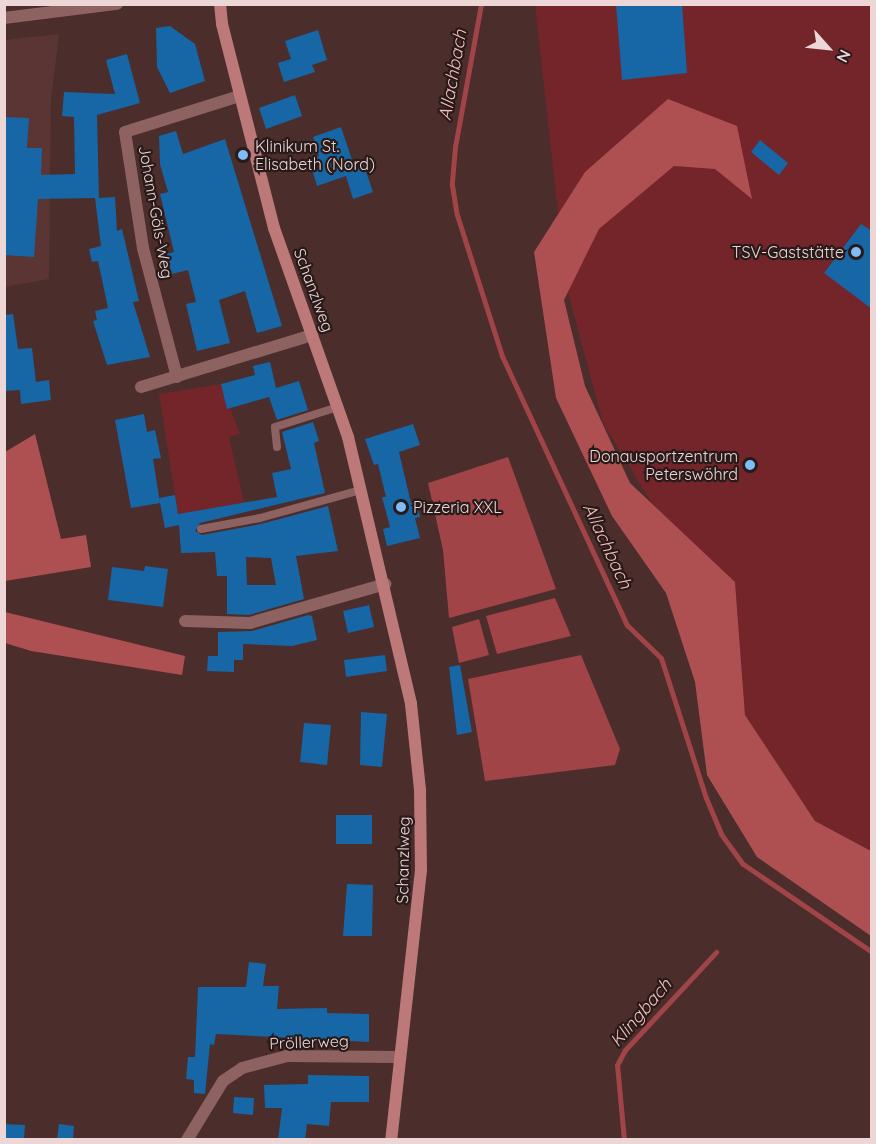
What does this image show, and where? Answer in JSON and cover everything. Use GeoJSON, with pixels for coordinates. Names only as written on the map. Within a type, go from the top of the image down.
{"type":"FeatureCollection","features":[{"type":"Feature","properties":{"kind":"street"},"geometry":{"type":"LineString","coordinates":[[4,18],[117,4]]}},
{"type":"Feature","properties":{"kind":"street","name":"Schanzlweg"},"geometry":{"type":"LineString","coordinates":[[220,4],[239,96],[274,228],[338,407],[361,490],[385,584],[411,704],[421,828],[418,918],[399,1057],[391,1140]]}},
{"type":"Feature","properties":{"kind":"street","name":"Johann-Göls-Weg"},"geometry":{"type":"LineString","coordinates":[[177,377],[143,248],[125,132],[239,96]]}},
{"type":"Feature","properties":{"kind":"street"},"geometry":{"type":"LineString","coordinates":[[141,387],[312,335]]}},
{"type":"Feature","properties":{"kind":"street"},"geometry":{"type":"LineString","coordinates":[[185,621],[250,623],[385,584]]}},
{"type":"Feature","properties":{"kind":"street","name":"Pröllerweg"},"geometry":{"type":"LineString","coordinates":[[187,1140],[218,1088],[242,1068],[287,1056],[399,1057]]}},
{"type":"Feature","properties":{"kind":"lane"},"geometry":{"type":"LineString","coordinates":[[277,447],[274,427],[338,407]]}},
{"type":"Feature","properties":{"kind":"lane"},"geometry":{"type":"LineString","coordinates":[[201,529],[260,518],[361,490]]}},
{"type":"Feature","properties":{"kind":"shaded area","name":"Donausportzentrum Peterswöhrd"},"geometry":{"type":"Polygon","coordinates":[[[535,5],[871,5],[871,851],[815,821],[745,715],[735,582],[654,507],[603,423],[566,285],[535,5]]]}},
{"type":"Feature","properties":{"kind":"shaded area"},"geometry":{"type":"Polygon","coordinates":[[[59,34],[51,99],[49,279],[5,287],[5,40],[59,34]]]}},
{"type":"Feature","properties":{"kind":"shaded area"},"geometry":{"type":"Polygon","coordinates":[[[668,99],[737,126],[752,199],[715,169],[674,166],[599,229],[564,300],[585,386],[630,483],[735,582],[745,715],[815,821],[871,851],[871,936],[757,857],[707,775],[695,682],[666,593],[612,516],[556,398],[534,252],[585,172],[668,99]]]}},
{"type":"Feature","properties":{"kind":"shaded area"},"geometry":{"type":"Polygon","coordinates":[[[221,384],[240,434],[229,437],[244,503],[178,514],[159,394],[221,384]]]}},
{"type":"Feature","properties":{"kind":"shaded area"},"geometry":{"type":"Polygon","coordinates":[[[35,434],[61,539],[86,535],[91,567],[5,581],[5,452],[35,434]]]}},
{"type":"Feature","properties":{"kind":"shaded area"},"geometry":{"type":"Polygon","coordinates":[[[508,457],[556,589],[449,618],[443,550],[428,483],[508,457]]]}},
{"type":"Feature","properties":{"kind":"shaded area"},"geometry":{"type":"Polygon","coordinates":[[[555,598],[571,636],[497,654],[486,616],[555,598]]]}},
{"type":"Feature","properties":{"kind":"shaded area"},"geometry":{"type":"Polygon","coordinates":[[[5,612],[185,656],[182,675],[31,651],[5,643],[5,612]]]}},
{"type":"Feature","properties":{"kind":"shaded area"},"geometry":{"type":"Polygon","coordinates":[[[479,619],[489,655],[459,663],[452,627],[479,619]]]}},
{"type":"Feature","properties":{"kind":"shaded area"},"geometry":{"type":"Polygon","coordinates":[[[581,655],[620,749],[615,765],[485,781],[468,679],[581,655]]]}},
{"type":"Feature","properties":{"kind":"building"},"geometry":{"type":"Polygon","coordinates":[[[616,4],[682,4],[687,73],[622,80],[616,4]]]}},
{"type":"Feature","properties":{"kind":"building"},"geometry":{"type":"Polygon","coordinates":[[[170,26],[195,44],[205,81],[170,93],[157,67],[156,28],[170,26]]]}},
{"type":"Feature","properties":{"kind":"building"},"geometry":{"type":"Polygon","coordinates":[[[318,30],[327,60],[312,65],[315,72],[284,82],[278,63],[291,59],[285,41],[318,30]]]}},
{"type":"Feature","properties":{"kind":"building"},"geometry":{"type":"Polygon","coordinates":[[[127,54],[140,103],[97,115],[99,198],[115,197],[117,231],[122,229],[139,301],[133,302],[150,357],[107,365],[93,321],[97,320],[95,311],[108,308],[98,261],[92,262],[89,249],[101,246],[95,198],[38,199],[34,257],[4,255],[4,117],[29,118],[27,148],[42,148],[41,175],[75,174],[74,117],[62,116],[64,92],[115,94],[106,60],[127,54]]]}},
{"type":"Feature","properties":{"kind":"building"},"geometry":{"type":"Polygon","coordinates":[[[295,95],[302,116],[266,129],[259,108],[295,95]]]}},
{"type":"Feature","properties":{"kind":"building"},"geometry":{"type":"Polygon","coordinates":[[[341,127],[353,163],[362,160],[373,192],[353,199],[346,176],[317,186],[309,159],[319,156],[313,137],[341,127]]]}},
{"type":"Feature","properties":{"kind":"building"},"geometry":{"type":"Polygon","coordinates":[[[176,131],[183,154],[225,139],[282,326],[257,333],[245,291],[219,300],[230,343],[197,351],[186,304],[196,302],[188,270],[172,274],[166,254],[174,252],[160,194],[168,192],[160,164],[159,136],[176,131]]]}},
{"type":"Feature","properties":{"kind":"building"},"geometry":{"type":"Polygon","coordinates":[[[760,140],[788,163],[779,175],[751,152],[760,140]]]}},
{"type":"Feature","properties":{"kind":"building","name":"TSV-Gaststätte"},"geometry":{"type":"Polygon","coordinates":[[[861,224],[872,231],[872,309],[824,273],[861,224]]]}},
{"type":"Feature","properties":{"kind":"building"},"geometry":{"type":"Polygon","coordinates":[[[13,314],[18,349],[32,348],[36,382],[49,380],[51,400],[21,404],[20,390],[5,391],[4,315],[13,314]]]}},
{"type":"Feature","properties":{"kind":"building"},"geometry":{"type":"Polygon","coordinates":[[[270,362],[276,388],[299,381],[308,410],[277,420],[269,397],[227,409],[221,384],[255,375],[253,366],[270,362]]]}},
{"type":"Feature","properties":{"kind":"building"},"geometry":{"type":"Polygon","coordinates":[[[144,414],[147,432],[155,430],[161,458],[153,459],[160,503],[131,508],[115,420],[144,414]]]}},
{"type":"Feature","properties":{"kind":"building"},"geometry":{"type":"Polygon","coordinates":[[[313,422],[319,441],[314,443],[325,493],[200,523],[195,531],[202,535],[261,524],[328,506],[338,551],[296,556],[304,599],[249,615],[227,614],[227,576],[217,576],[215,552],[181,553],[179,525],[165,528],[159,498],[175,495],[178,514],[277,497],[272,473],[291,469],[282,432],[313,422]],[[246,557],[247,585],[276,585],[271,558],[246,557]]]}},
{"type":"Feature","properties":{"kind":"building"},"geometry":{"type":"Polygon","coordinates":[[[413,424],[420,445],[399,452],[411,503],[416,502],[420,517],[415,518],[420,538],[387,546],[383,529],[390,527],[382,497],[386,497],[378,464],[374,465],[365,439],[413,424]]]}},
{"type":"Feature","properties":{"kind":"building"},"geometry":{"type":"Polygon","coordinates":[[[145,566],[168,569],[163,607],[108,600],[112,567],[144,571],[145,566]]]}},
{"type":"Feature","properties":{"kind":"building"},"geometry":{"type":"Polygon","coordinates":[[[369,605],[374,627],[348,633],[343,611],[369,605]]]}},
{"type":"Feature","properties":{"kind":"building"},"geometry":{"type":"Polygon","coordinates":[[[308,615],[312,616],[317,640],[292,646],[243,644],[243,660],[234,660],[234,672],[207,671],[208,656],[218,656],[218,632],[252,631],[308,615]]]}},
{"type":"Feature","properties":{"kind":"building"},"geometry":{"type":"Polygon","coordinates":[[[385,655],[387,671],[346,677],[344,660],[385,655]]]}},
{"type":"Feature","properties":{"kind":"building"},"geometry":{"type":"Polygon","coordinates":[[[460,665],[472,732],[457,735],[449,667],[460,665]]]}},
{"type":"Feature","properties":{"kind":"building"},"geometry":{"type":"Polygon","coordinates":[[[361,712],[387,714],[382,767],[360,765],[361,712]]]}},
{"type":"Feature","properties":{"kind":"building"},"geometry":{"type":"Polygon","coordinates":[[[304,723],[331,725],[327,765],[300,762],[304,723]]]}},
{"type":"Feature","properties":{"kind":"building"},"geometry":{"type":"Polygon","coordinates":[[[336,815],[372,815],[372,844],[336,844],[336,815]]]}},
{"type":"Feature","properties":{"kind":"building"},"geometry":{"type":"Polygon","coordinates":[[[347,884],[373,885],[372,936],[343,936],[347,884]]]}},
{"type":"Feature","properties":{"kind":"building"},"geometry":{"type":"Polygon","coordinates":[[[249,962],[266,964],[263,986],[279,986],[277,1009],[327,1008],[327,1013],[369,1014],[369,1042],[216,1034],[214,1045],[210,1044],[205,1094],[194,1093],[194,1080],[186,1079],[188,1057],[195,1057],[198,987],[246,987],[249,962]]]}},
{"type":"Feature","properties":{"kind":"building"},"geometry":{"type":"Polygon","coordinates":[[[308,1075],[369,1076],[369,1102],[331,1102],[329,1126],[307,1124],[305,1140],[278,1140],[282,1108],[265,1108],[264,1085],[308,1084],[308,1075]]]}},
{"type":"Feature","properties":{"kind":"building"},"geometry":{"type":"Polygon","coordinates":[[[234,1097],[254,1098],[253,1115],[233,1113],[234,1097]]]}},
{"type":"Feature","properties":{"kind":"building"},"geometry":{"type":"Polygon","coordinates":[[[4,1124],[25,1125],[24,1140],[4,1140],[4,1124]]]}},
{"type":"Feature","properties":{"kind":"building"},"geometry":{"type":"Polygon","coordinates":[[[59,1124],[74,1126],[73,1140],[57,1140],[59,1124]]]}},
{"type":"Feature","properties":{"kind":"waterway","name":"Allachbach"},"geometry":{"type":"LineString","coordinates":[[481,4],[455,147],[452,185],[457,215],[502,356],[627,625],[661,658],[706,798],[721,834],[743,864],[872,952]]}},
{"type":"Feature","properties":{"kind":"waterway","name":"Klingbach"},"geometry":{"type":"LineString","coordinates":[[624,1140],[617,1065],[625,1050],[716,952]]}},
{"type":"Feature","properties":{"kind":"place","name":"Klinikum St. Elisabeth (Nord)"},"geometry":{"type":"Point","coordinates":[243,155]}},
{"type":"Feature","properties":{"kind":"place","name":"TSV-Gaststätte"},"geometry":{"type":"Point","coordinates":[856,252]}},
{"type":"Feature","properties":{"kind":"place","name":"Donausportzentrum Peterswöhrd"},"geometry":{"type":"Point","coordinates":[750,465]}},
{"type":"Feature","properties":{"kind":"place","name":"Pizzeria XXL"},"geometry":{"type":"Point","coordinates":[401,507]}}]}
